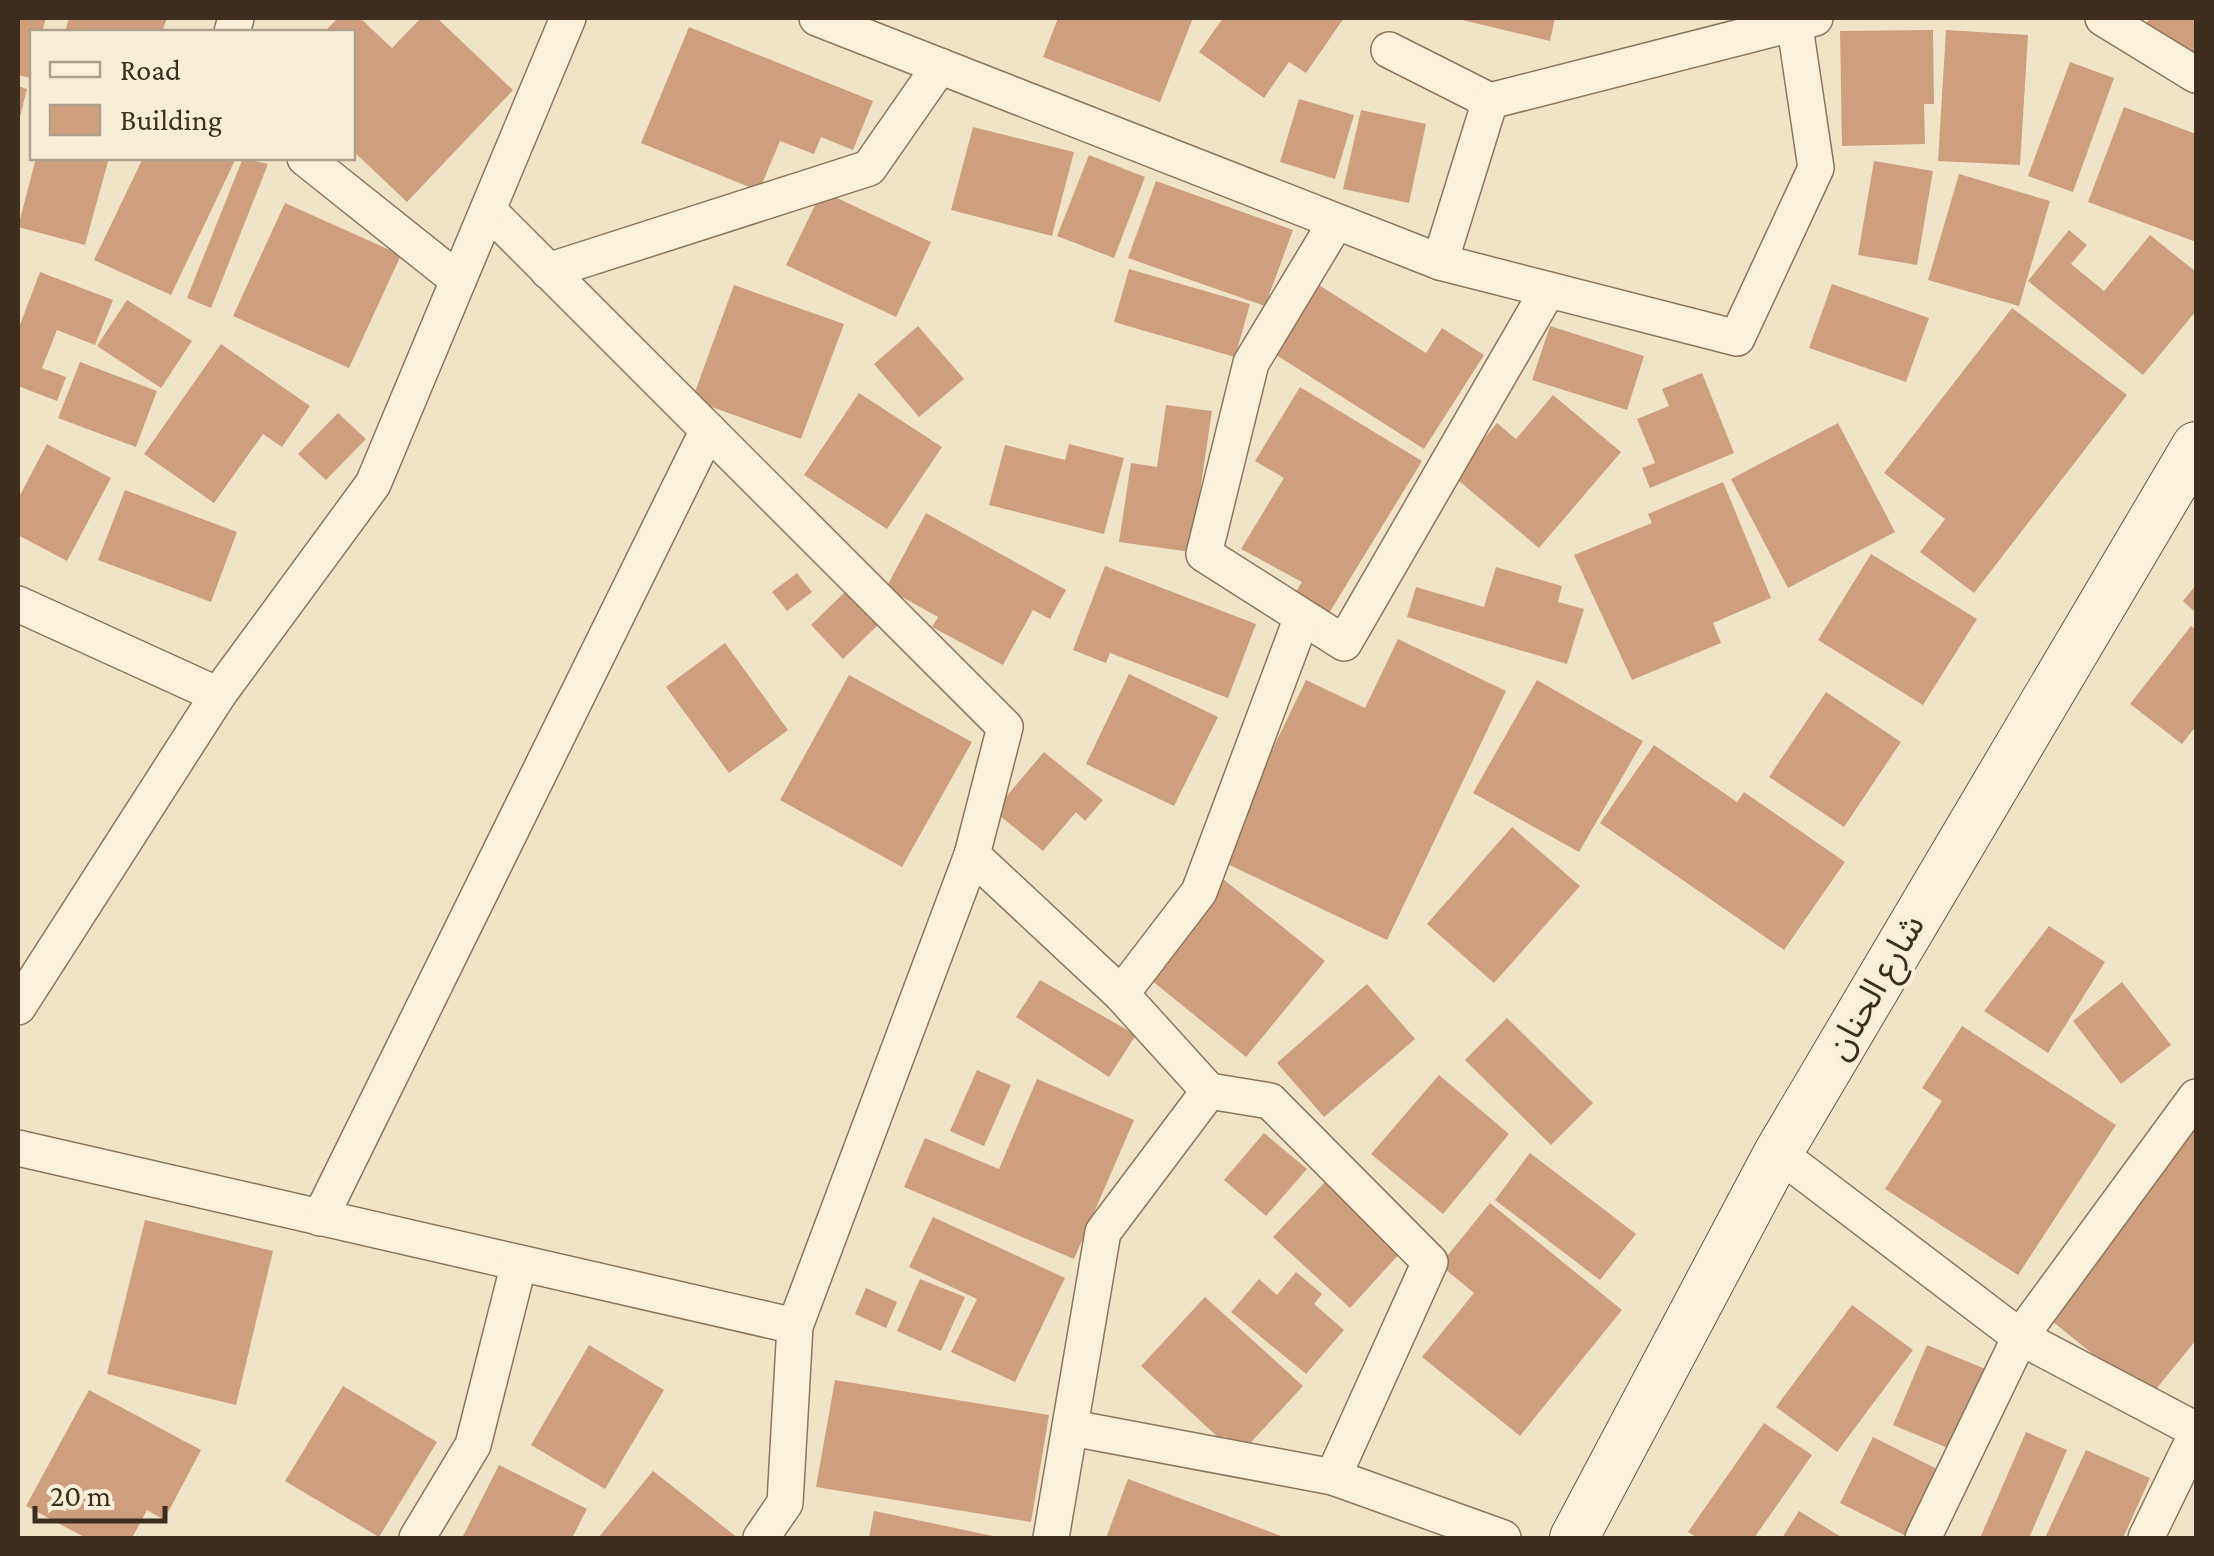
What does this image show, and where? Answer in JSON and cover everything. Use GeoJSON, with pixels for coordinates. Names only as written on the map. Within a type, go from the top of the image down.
{"type":"FeatureCollection","features":[{"type":"Feature","properties":{"kind":"main road","name":"شارع الحنان"},"geometry":{"type":"LineString","coordinates":[[1574,1538],[1778,1153],[2196,446]]}},
{"type":"Feature","properties":{"kind":"street"},"geometry":{"type":"LineString","coordinates":[[18,1007],[218,694],[373,484],[568,18]]}},
{"type":"Feature","properties":{"kind":"street"},"geometry":{"type":"LineString","coordinates":[[817,18],[1440,262],[1737,338],[1816,168],[1805,19],[1490,101],[1389,50]]}},
{"type":"Feature","properties":{"kind":"street"},"geometry":{"type":"LineString","coordinates":[[2103,18],[2196,75]]}},
{"type":"Feature","properties":{"kind":"street"},"geometry":{"type":"LineString","coordinates":[[548,271],[869,168],[940,66]]}},
{"type":"Feature","properties":{"kind":"street"},"geometry":{"type":"LineString","coordinates":[[1440,262],[1490,101]]}},
{"type":"Feature","properties":{"kind":"street"},"geometry":{"type":"LineString","coordinates":[[308,160],[458,280]]}},
{"type":"Feature","properties":{"kind":"street"},"geometry":{"type":"LineString","coordinates":[[488,210],[1006,727],[972,855],[795,1326],[785,1503],[761,1538]]}},
{"type":"Feature","properties":{"kind":"street"},"geometry":{"type":"LineString","coordinates":[[1336,222],[1251,363],[1204,554],[1344,643],[1548,290]]}},
{"type":"Feature","properties":{"kind":"street"},"geometry":{"type":"LineString","coordinates":[[320,1218],[708,430]]}},
{"type":"Feature","properties":{"kind":"street"},"geometry":{"type":"LineString","coordinates":[[18,604],[218,694]]}},
{"type":"Feature","properties":{"kind":"street"},"geometry":{"type":"LineString","coordinates":[[1122,994],[1199,892],[1302,617]]}},
{"type":"Feature","properties":{"kind":"street"},"geometry":{"type":"LineString","coordinates":[[972,855],[1122,994],[1209,1091],[1270,1101],[1430,1262],[1334,1477]]}},
{"type":"Feature","properties":{"kind":"street"},"geometry":{"type":"LineString","coordinates":[[1051,1538],[1103,1232],[1209,1091]]}},
{"type":"Feature","properties":{"kind":"street"},"geometry":{"type":"LineString","coordinates":[[1923,1538],[2020,1337],[2196,1097]]}},
{"type":"Feature","properties":{"kind":"street"},"geometry":{"type":"LineString","coordinates":[[18,1148],[795,1326]]}},
{"type":"Feature","properties":{"kind":"street"},"geometry":{"type":"LineString","coordinates":[[1778,1153],[2020,1337],[2196,1433],[2146,1538]]}},
{"type":"Feature","properties":{"kind":"street"},"geometry":{"type":"LineString","coordinates":[[417,1538],[473,1445],[519,1264]]}},
{"type":"Feature","properties":{"kind":"street"},"geometry":{"type":"LineString","coordinates":[[1072,1428],[1334,1477],[1502,1538]]}},
{"type":"Feature","properties":{"kind":"building"},"geometry":{"type":"Polygon","coordinates":[[[18,18],[46,18],[43,30],[30,30],[30,78],[18,75],[18,18]]]}},
{"type":"Feature","properties":{"kind":"building"},"geometry":{"type":"Polygon","coordinates":[[[69,18],[167,18],[163,30],[66,30],[69,18]]]}},
{"type":"Feature","properties":{"kind":"building"},"geometry":{"type":"Polygon","coordinates":[[[338,18],[360,18],[392,48],[421,18],[437,18],[513,90],[407,202],[355,153],[355,30],[326,30],[338,18]]]}},
{"type":"Feature","properties":{"kind":"building"},"geometry":{"type":"Polygon","coordinates":[[[1058,18],[1193,18],[1160,102],[1043,57],[1058,18]]]}},
{"type":"Feature","properties":{"kind":"building"},"geometry":{"type":"Polygon","coordinates":[[[1223,18],[1344,18],[1306,73],[1289,62],[1264,98],[1199,52],[1223,18]]]}},
{"type":"Feature","properties":{"kind":"building"},"geometry":{"type":"Polygon","coordinates":[[[1454,18],[1555,18],[1550,41],[1454,18]]]}},
{"type":"Feature","properties":{"kind":"building"},"geometry":{"type":"Polygon","coordinates":[[[2150,18],[2196,18],[2196,64],[2145,25],[2150,18]]]}},
{"type":"Feature","properties":{"kind":"building"},"geometry":{"type":"Polygon","coordinates":[[[689,27],[873,101],[853,150],[821,137],[814,154],[780,141],[759,191],[641,143],[689,27]]]}},
{"type":"Feature","properties":{"kind":"building"},"geometry":{"type":"Polygon","coordinates":[[[1933,30],[1934,104],[1924,104],[1925,144],[1842,146],[1840,31],[1933,30]]]}},
{"type":"Feature","properties":{"kind":"building"},"geometry":{"type":"Polygon","coordinates":[[[1946,30],[2028,35],[2020,165],[1938,161],[1946,30]]]}},
{"type":"Feature","properties":{"kind":"building"},"geometry":{"type":"Polygon","coordinates":[[[2070,62],[2114,78],[2073,192],[2028,176],[2070,62]]]}},
{"type":"Feature","properties":{"kind":"building"},"geometry":{"type":"Polygon","coordinates":[[[18,86],[27,89],[19,121],[18,121],[18,86]]]}},
{"type":"Feature","properties":{"kind":"building"},"geometry":{"type":"Polygon","coordinates":[[[1299,99],[1354,115],[1335,179],[1280,162],[1299,99]]]}},
{"type":"Feature","properties":{"kind":"building"},"geometry":{"type":"Polygon","coordinates":[[[2124,107],[2196,134],[2196,242],[2088,202],[2124,107]]]}},
{"type":"Feature","properties":{"kind":"building"},"geometry":{"type":"Polygon","coordinates":[[[1361,110],[1426,124],[1409,203],[1343,189],[1361,110]]]}},
{"type":"Feature","properties":{"kind":"building"},"geometry":{"type":"Polygon","coordinates":[[[973,127],[1074,152],[1052,236],[951,210],[973,127]]]}},
{"type":"Feature","properties":{"kind":"building"},"geometry":{"type":"Polygon","coordinates":[[[1089,155],[1145,177],[1114,258],[1057,236],[1089,155]]]}},
{"type":"Feature","properties":{"kind":"building"},"geometry":{"type":"Polygon","coordinates":[[[35,160],[108,160],[85,245],[18,227],[35,160]]]}},
{"type":"Feature","properties":{"kind":"building"},"geometry":{"type":"Polygon","coordinates":[[[142,160],[235,160],[171,295],[94,260],[142,160]]]}},
{"type":"Feature","properties":{"kind":"building"},"geometry":{"type":"Polygon","coordinates":[[[242,160],[268,164],[211,308],[187,298],[242,160]]]}},
{"type":"Feature","properties":{"kind":"building"},"geometry":{"type":"Polygon","coordinates":[[[1874,161],[1933,171],[1917,265],[1858,255],[1874,161]]]}},
{"type":"Feature","properties":{"kind":"building"},"geometry":{"type":"Polygon","coordinates":[[[1959,174],[2050,201],[2019,306],[1928,280],[1959,174]]]}},
{"type":"Feature","properties":{"kind":"building"},"geometry":{"type":"Polygon","coordinates":[[[1156,181],[1293,230],[1265,306],[1128,258],[1156,181]]]}},
{"type":"Feature","properties":{"kind":"building"},"geometry":{"type":"Polygon","coordinates":[[[822,191],[931,242],[896,317],[786,265],[822,191]]]}},
{"type":"Feature","properties":{"kind":"building"},"geometry":{"type":"Polygon","coordinates":[[[285,203],[401,255],[349,368],[233,316],[285,203]]]}},
{"type":"Feature","properties":{"kind":"building"},"geometry":{"type":"Polygon","coordinates":[[[2069,230],[2087,245],[2071,264],[2104,291],[2150,235],[2196,272],[2196,311],[2143,375],[2028,281],[2069,230]]]}},
{"type":"Feature","properties":{"kind":"building"},"geometry":{"type":"Polygon","coordinates":[[[1129,269],[1250,304],[1235,357],[1114,322],[1129,269]]]}},
{"type":"Feature","properties":{"kind":"building"},"geometry":{"type":"Polygon","coordinates":[[[40,272],[113,300],[95,345],[57,330],[42,368],[66,377],[57,401],[18,386],[18,330],[40,272]]]}},
{"type":"Feature","properties":{"kind":"building"},"geometry":{"type":"Polygon","coordinates":[[[1311,280],[1426,353],[1442,328],[1484,355],[1424,449],[1267,349],[1311,280]]]}},
{"type":"Feature","properties":{"kind":"building"},"geometry":{"type":"Polygon","coordinates":[[[1832,284],[1929,318],[1906,382],[1809,348],[1832,284]]]}},
{"type":"Feature","properties":{"kind":"building"},"geometry":{"type":"Polygon","coordinates":[[[734,285],[844,324],[801,439],[692,400],[734,285]]]}},
{"type":"Feature","properties":{"kind":"building"},"geometry":{"type":"Polygon","coordinates":[[[127,300],[192,341],[161,388],[97,346],[127,300]]]}},
{"type":"Feature","properties":{"kind":"building"},"geometry":{"type":"Polygon","coordinates":[[[2012,308],[2127,395],[1974,593],[1920,552],[1945,519],[1884,473],[2012,308]]]}},
{"type":"Feature","properties":{"kind":"building"},"geometry":{"type":"Polygon","coordinates":[[[918,326],[964,379],[919,417],[874,364],[918,326]]]}},
{"type":"Feature","properties":{"kind":"building"},"geometry":{"type":"Polygon","coordinates":[[[1550,326],[1644,356],[1627,410],[1532,380],[1550,326]]]}},
{"type":"Feature","properties":{"kind":"building"},"geometry":{"type":"Polygon","coordinates":[[[221,344],[310,406],[282,447],[263,434],[214,503],[144,454],[221,344]]]}},
{"type":"Feature","properties":{"kind":"building"},"geometry":{"type":"Polygon","coordinates":[[[80,362],[157,391],[136,447],[58,418],[80,362]]]}},
{"type":"Feature","properties":{"kind":"building"},"geometry":{"type":"Polygon","coordinates":[[[1702,373],[1734,453],[1650,488],[1642,468],[1655,463],[1637,419],[1669,406],[1662,389],[1702,373]]]}},
{"type":"Feature","properties":{"kind":"building"},"geometry":{"type":"Polygon","coordinates":[[[1300,387],[1422,461],[1323,623],[1289,603],[1302,582],[1241,549],[1284,478],[1255,461],[1300,387]]]}},
{"type":"Feature","properties":{"kind":"building"},"geometry":{"type":"Polygon","coordinates":[[[859,393],[942,447],[887,529],[804,475],[859,393]]]}},
{"type":"Feature","properties":{"kind":"building"},"geometry":{"type":"Polygon","coordinates":[[[1553,395],[1621,452],[1539,548],[1453,476],[1497,423],[1516,439],[1553,395]]]}},
{"type":"Feature","properties":{"kind":"building"},"geometry":{"type":"Polygon","coordinates":[[[1166,405],[1212,411],[1191,552],[1119,542],[1131,463],[1157,467],[1166,405]]]}},
{"type":"Feature","properties":{"kind":"building"},"geometry":{"type":"Polygon","coordinates":[[[338,413],[366,439],[326,480],[298,454],[338,413]]]}},
{"type":"Feature","properties":{"kind":"building"},"geometry":{"type":"Polygon","coordinates":[[[1838,423],[1895,532],[1788,588],[1731,479],[1838,423]]]}},
{"type":"Feature","properties":{"kind":"building"},"geometry":{"type":"Polygon","coordinates":[[[47,444],[111,478],[67,561],[18,535],[18,499],[47,444]]]}},
{"type":"Feature","properties":{"kind":"building"},"geometry":{"type":"Polygon","coordinates":[[[1069,444],[1124,458],[1104,534],[989,505],[1005,445],[1065,460],[1069,444]]]}},
{"type":"Feature","properties":{"kind":"building"},"geometry":{"type":"Polygon","coordinates":[[[1723,482],[1771,598],[1713,623],[1721,643],[1632,680],[1574,555],[1652,523],[1648,514],[1723,482]]]}},
{"type":"Feature","properties":{"kind":"building"},"geometry":{"type":"Polygon","coordinates":[[[125,490],[237,532],[211,602],[98,560],[125,490]]]}},
{"type":"Feature","properties":{"kind":"building"},"geometry":{"type":"Polygon","coordinates":[[[926,513],[1066,590],[1050,619],[1033,610],[1003,665],[932,627],[938,617],[886,588],[926,513]]]}},
{"type":"Feature","properties":{"kind":"building"},"geometry":{"type":"Polygon","coordinates":[[[1871,554],[1977,619],[1923,705],[1818,640],[1871,554]]]}},
{"type":"Feature","properties":{"kind":"building"},"geometry":{"type":"Polygon","coordinates":[[[1105,566],[1256,624],[1228,698],[1110,653],[1106,663],[1073,650],[1105,566]]]}},
{"type":"Feature","properties":{"kind":"building"},"geometry":{"type":"Polygon","coordinates":[[[1496,567],[1562,586],[1558,602],[1584,609],[1567,664],[1407,617],[1416,587],[1484,607],[1496,567]]]}},
{"type":"Feature","properties":{"kind":"building"},"geometry":{"type":"Polygon","coordinates":[[[797,573],[812,592],[787,611],[772,592],[797,573]]]}},
{"type":"Feature","properties":{"kind":"building"},"geometry":{"type":"Polygon","coordinates":[[[2196,585],[2196,613],[2183,601],[2196,585]]]}},
{"type":"Feature","properties":{"kind":"building"},"geometry":{"type":"Polygon","coordinates":[[[849,588],[881,622],[843,659],[811,625],[849,588]]]}},
{"type":"Feature","properties":{"kind":"building"},"geometry":{"type":"Polygon","coordinates":[[[2191,626],[2196,630],[2196,726],[2182,744],[2130,704],[2191,626]]]}},
{"type":"Feature","properties":{"kind":"building"},"geometry":{"type":"Polygon","coordinates":[[[1398,639],[1506,691],[1387,940],[1219,860],[1306,680],[1365,708],[1398,639]]]}},
{"type":"Feature","properties":{"kind":"building"},"geometry":{"type":"Polygon","coordinates":[[[725,643],[788,730],[729,773],[666,687],[725,643]]]}},
{"type":"Feature","properties":{"kind":"building"},"geometry":{"type":"Polygon","coordinates":[[[1129,674],[1218,717],[1174,806],[1086,764],[1129,674]]]}},
{"type":"Feature","properties":{"kind":"building"},"geometry":{"type":"Polygon","coordinates":[[[849,675],[972,742],[902,867],[780,800],[849,675]]]}},
{"type":"Feature","properties":{"kind":"building"},"geometry":{"type":"Polygon","coordinates":[[[1537,680],[1643,741],[1579,852],[1473,793],[1537,680]]]}},
{"type":"Feature","properties":{"kind":"building"},"geometry":{"type":"Polygon","coordinates":[[[1826,692],[1901,742],[1844,827],[1769,777],[1826,692]]]}},
{"type":"Feature","properties":{"kind":"building"},"geometry":{"type":"Polygon","coordinates":[[[1654,745],[1737,802],[1744,792],[1845,862],[1784,950],[1600,823],[1654,745]]]}},
{"type":"Feature","properties":{"kind":"building"},"geometry":{"type":"Polygon","coordinates":[[[1044,752],[1103,800],[1085,821],[1076,812],[1043,851],[994,811],[1044,752]]]}},
{"type":"Feature","properties":{"kind":"building"},"geometry":{"type":"Polygon","coordinates":[[[1512,827],[1580,886],[1494,983],[1427,924],[1512,827]]]}},
{"type":"Feature","properties":{"kind":"building"},"geometry":{"type":"Polygon","coordinates":[[[1223,879],[1325,961],[1246,1057],[1145,975],[1223,879]]]}},
{"type":"Feature","properties":{"kind":"building"},"geometry":{"type":"Polygon","coordinates":[[[2049,926],[2105,962],[2048,1053],[1984,1011],[2049,926]]]}},
{"type":"Feature","properties":{"kind":"building"},"geometry":{"type":"Polygon","coordinates":[[[1040,980],[1136,1035],[1109,1077],[1016,1017],[1040,980]]]}},
{"type":"Feature","properties":{"kind":"building"},"geometry":{"type":"Polygon","coordinates":[[[2122,982],[2171,1045],[2121,1084],[2073,1021],[2122,982]]]}},
{"type":"Feature","properties":{"kind":"building"},"geometry":{"type":"Polygon","coordinates":[[[1367,984],[1415,1039],[1324,1117],[1277,1063],[1367,984]]]}},
{"type":"Feature","properties":{"kind":"building"},"geometry":{"type":"Polygon","coordinates":[[[1507,1018],[1593,1103],[1551,1145],[1465,1060],[1507,1018]]]}},
{"type":"Feature","properties":{"kind":"building"},"geometry":{"type":"Polygon","coordinates":[[[1962,1026],[2116,1125],[2018,1275],[1885,1189],[1942,1101],[1922,1088],[1962,1026]]]}},
{"type":"Feature","properties":{"kind":"building"},"geometry":{"type":"Polygon","coordinates":[[[977,1070],[1011,1085],[984,1146],[950,1131],[977,1070]]]}},
{"type":"Feature","properties":{"kind":"building"},"geometry":{"type":"Polygon","coordinates":[[[1439,1075],[1509,1134],[1443,1214],[1371,1154],[1439,1075]]]}},
{"type":"Feature","properties":{"kind":"building"},"geometry":{"type":"Polygon","coordinates":[[[1037,1079],[1134,1120],[1074,1259],[904,1187],[925,1138],[999,1169],[1037,1079]]]}},
{"type":"Feature","properties":{"kind":"building"},"geometry":{"type":"Polygon","coordinates":[[[2192,1125],[2196,1129],[2196,1340],[2148,1399],[2041,1312],[2192,1125]]]}},
{"type":"Feature","properties":{"kind":"building"},"geometry":{"type":"Polygon","coordinates":[[[1264,1133],[1307,1169],[1266,1216],[1224,1180],[1264,1133]]]}},
{"type":"Feature","properties":{"kind":"building"},"geometry":{"type":"Polygon","coordinates":[[[1530,1153],[1636,1234],[1600,1280],[1495,1200],[1530,1153]]]}},
{"type":"Feature","properties":{"kind":"building"},"geometry":{"type":"Polygon","coordinates":[[[1325,1182],[1401,1252],[1350,1308],[1273,1237],[1325,1182]]]}},
{"type":"Feature","properties":{"kind":"building"},"geometry":{"type":"Polygon","coordinates":[[[1490,1203],[1622,1310],[1520,1436],[1422,1357],[1474,1293],[1440,1265],[1490,1203]]]}},
{"type":"Feature","properties":{"kind":"building"},"geometry":{"type":"Polygon","coordinates":[[[933,1217],[1065,1278],[1015,1382],[951,1352],[977,1299],[909,1267],[933,1217]]]}},
{"type":"Feature","properties":{"kind":"building"},"geometry":{"type":"Polygon","coordinates":[[[145,1220],[273,1251],[236,1405],[107,1374],[145,1220]]]}},
{"type":"Feature","properties":{"kind":"building"},"geometry":{"type":"Polygon","coordinates":[[[1296,1272],[1322,1294],[1314,1304],[1344,1330],[1306,1374],[1231,1312],[1259,1279],[1277,1295],[1296,1272]]]}},
{"type":"Feature","properties":{"kind":"building"},"geometry":{"type":"Polygon","coordinates":[[[920,1279],[965,1297],[941,1351],[897,1331],[920,1279]]]}},
{"type":"Feature","properties":{"kind":"building"},"geometry":{"type":"Polygon","coordinates":[[[866,1288],[897,1302],[886,1328],[855,1314],[866,1288]]]}},
{"type":"Feature","properties":{"kind":"building"},"geometry":{"type":"Polygon","coordinates":[[[1205,1297],[1303,1386],[1242,1452],[1224,1436],[1221,1440],[1141,1366],[1205,1297]]]}},
{"type":"Feature","properties":{"kind":"building"},"geometry":{"type":"Polygon","coordinates":[[[1852,1305],[1913,1350],[1837,1452],[1776,1407],[1852,1305]]]}},
{"type":"Feature","properties":{"kind":"building"},"geometry":{"type":"Polygon","coordinates":[[[589,1345],[664,1390],[605,1489],[531,1445],[589,1345]]]}},
{"type":"Feature","properties":{"kind":"building"},"geometry":{"type":"Polygon","coordinates":[[[1927,1345],[1988,1370],[1955,1451],[1893,1425],[1927,1345]]]}},
{"type":"Feature","properties":{"kind":"building"},"geometry":{"type":"Polygon","coordinates":[[[835,1380],[1049,1415],[1031,1522],[816,1487],[835,1380]]]}},
{"type":"Feature","properties":{"kind":"building"},"geometry":{"type":"Polygon","coordinates":[[[343,1386],[437,1442],[379,1537],[285,1481],[343,1386]]]}},
{"type":"Feature","properties":{"kind":"building"},"geometry":{"type":"Polygon","coordinates":[[[89,1390],[201,1450],[164,1520],[147,1510],[132,1538],[86,1538],[26,1506],[89,1390]]]}},
{"type":"Feature","properties":{"kind":"building"},"geometry":{"type":"Polygon","coordinates":[[[1764,1423],[1812,1455],[1754,1538],[1698,1538],[1688,1532],[1764,1423]]]}},
{"type":"Feature","properties":{"kind":"building"},"geometry":{"type":"Polygon","coordinates":[[[2026,1432],[2067,1450],[2029,1538],[1980,1538],[2026,1432]]]}},
{"type":"Feature","properties":{"kind":"building"},"geometry":{"type":"Polygon","coordinates":[[[1873,1437],[1943,1472],[1910,1538],[1840,1503],[1873,1437]]]}},
{"type":"Feature","properties":{"kind":"building"},"geometry":{"type":"Polygon","coordinates":[[[2086,1450],[2150,1478],[2123,1538],[2045,1538],[2086,1450]]]}},
{"type":"Feature","properties":{"kind":"building"},"geometry":{"type":"Polygon","coordinates":[[[499,1465],[587,1509],[572,1538],[462,1538],[499,1465]]]}},
{"type":"Feature","properties":{"kind":"building"},"geometry":{"type":"Polygon","coordinates":[[[653,1471],[738,1538],[598,1538],[653,1471]]]}},
{"type":"Feature","properties":{"kind":"building"},"geometry":{"type":"Polygon","coordinates":[[[1128,1479],[1287,1538],[1106,1538],[1128,1479]]]}},
{"type":"Feature","properties":{"kind":"building"},"geometry":{"type":"Polygon","coordinates":[[[874,1511],[998,1537],[998,1538],[869,1538],[874,1511]]]}},
{"type":"Feature","properties":{"kind":"building"},"geometry":{"type":"Polygon","coordinates":[[[1799,1511],[1843,1538],[1782,1538],[1799,1511]]]}}]}
